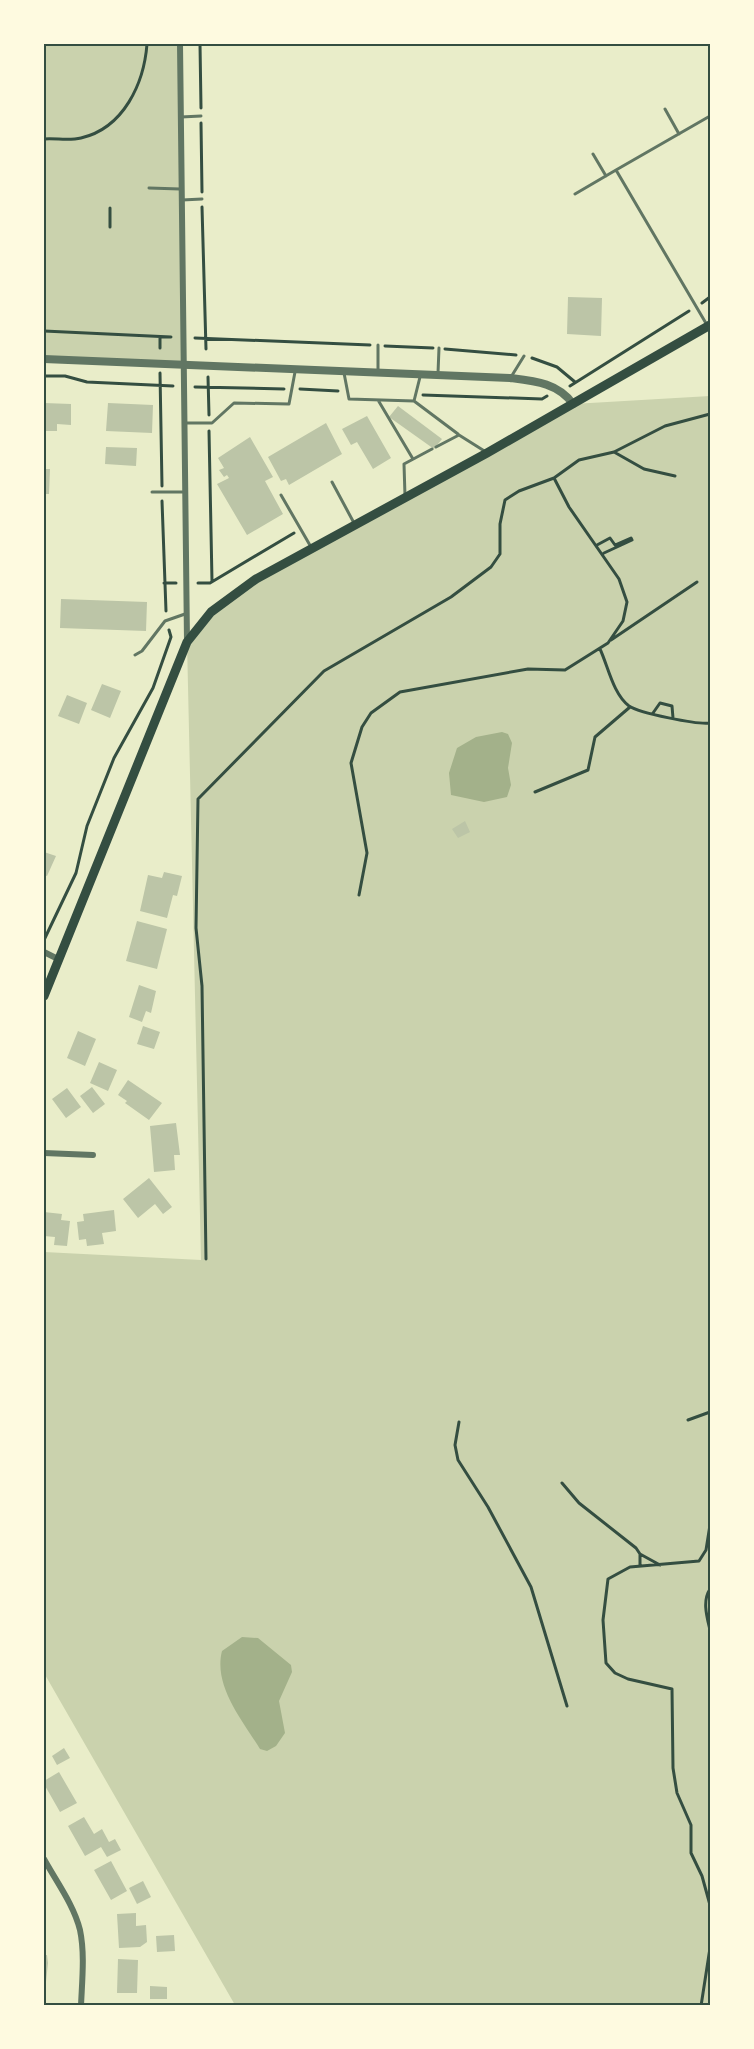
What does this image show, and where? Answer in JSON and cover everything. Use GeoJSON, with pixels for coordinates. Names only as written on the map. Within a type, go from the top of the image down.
{"type":"FeatureCollection","features":[{"type":"Feature","properties":{"kind":"main road"},"geometry":{"type":"LineString","coordinates":[[44,996],[187,642],[211,612],[256,579],[487,453],[709,326]]}},
{"type":"Feature","properties":{"kind":"street"},"geometry":{"type":"LineString","coordinates":[[180,44],[187,642]]}},
{"type":"Feature","properties":{"kind":"street"},"geometry":{"type":"LineString","coordinates":[[44,359],[510,378],[534,381],[561,390],[573,404]]}},
{"type":"Feature","properties":{"kind":"street"},"geometry":{"type":"LineString","coordinates":[[44,952],[58,959]]}},
{"type":"Feature","properties":{"kind":"street"},"geometry":{"type":"LineString","coordinates":[[44,1153],[93,1155]]}},
{"type":"Feature","properties":{"kind":"street"},"geometry":{"type":"LineString","coordinates":[[44,1859],[70,1906],[80,1930],[81,2006]]}},
{"type":"Feature","properties":{"kind":"lane"},"geometry":{"type":"LineString","coordinates":[[665,110],[679,134]]}},
{"type":"Feature","properties":{"kind":"lane"},"geometry":{"type":"LineString","coordinates":[[181,117],[201,116]]}},
{"type":"Feature","properties":{"kind":"lane"},"geometry":{"type":"LineString","coordinates":[[575,194],[711,116]]}},
{"type":"Feature","properties":{"kind":"lane"},"geometry":{"type":"LineString","coordinates":[[593,154],[606,176]]}},
{"type":"Feature","properties":{"kind":"lane"},"geometry":{"type":"LineString","coordinates":[[616,170],[709,326]]}},
{"type":"Feature","properties":{"kind":"lane"},"geometry":{"type":"LineString","coordinates":[[149,188],[182,189]]}},
{"type":"Feature","properties":{"kind":"lane"},"geometry":{"type":"LineString","coordinates":[[182,200],[202,199]]}},
{"type":"Feature","properties":{"kind":"lane"},"geometry":{"type":"LineString","coordinates":[[378,345],[378,372]]}},
{"type":"Feature","properties":{"kind":"lane"},"geometry":{"type":"LineString","coordinates":[[438,375],[439,348]]}},
{"type":"Feature","properties":{"kind":"lane"},"geometry":{"type":"LineString","coordinates":[[510,378],[525,356]]}},
{"type":"Feature","properties":{"kind":"lane"},"geometry":{"type":"LineString","coordinates":[[184,423],[209,423],[234,403],[289,404],[296,370]]}},
{"type":"Feature","properties":{"kind":"lane"},"geometry":{"type":"LineString","coordinates":[[343,371],[349,399],[414,401],[487,453]]}},
{"type":"Feature","properties":{"kind":"lane"},"geometry":{"type":"LineString","coordinates":[[414,401],[421,374]]}},
{"type":"Feature","properties":{"kind":"lane"},"geometry":{"type":"LineString","coordinates":[[378,400],[413,459]]}},
{"type":"Feature","properties":{"kind":"lane"},"geometry":{"type":"LineString","coordinates":[[405,497],[404,464],[459,435]]}},
{"type":"Feature","properties":{"kind":"lane"},"geometry":{"type":"LineString","coordinates":[[332,482],[355,525]]}},
{"type":"Feature","properties":{"kind":"lane"},"geometry":{"type":"LineString","coordinates":[[153,492],[185,492]]}},
{"type":"Feature","properties":{"kind":"lane"},"geometry":{"type":"LineString","coordinates":[[281,495],[312,548]]}},
{"type":"Feature","properties":{"kind":"lane"},"geometry":{"type":"LineString","coordinates":[[135,655],[142,651],[156,631],[167,621],[187,613]]}},
{"type":"Feature","properties":{"kind":"path"},"geometry":{"type":"LineString","coordinates":[[44,139],[79,138],[98,132],[113,121],[126,107],[139,84],[147,44]]}},
{"type":"Feature","properties":{"kind":"path"},"geometry":{"type":"LineString","coordinates":[[110,208],[110,227]]}},
{"type":"Feature","properties":{"kind":"path"},"geometry":{"type":"LineString","coordinates":[[542,399],[575,383],[711,297]]}},
{"type":"Feature","properties":{"kind":"path"},"geometry":{"type":"LineString","coordinates":[[44,331],[171,337]]}},
{"type":"Feature","properties":{"kind":"path"},"geometry":{"type":"LineString","coordinates":[[160,337],[160,348]]}},
{"type":"Feature","properties":{"kind":"path"},"geometry":{"type":"LineString","coordinates":[[195,338],[439,348],[525,356],[557,367],[575,383]]}},
{"type":"Feature","properties":{"kind":"path"},"geometry":{"type":"LineString","coordinates":[[44,940],[73,881],[87,826],[114,758],[153,687],[171,637],[167,621],[164,583],[160,374]]}},
{"type":"Feature","properties":{"kind":"path"},"geometry":{"type":"LineString","coordinates":[[44,375],[65,376],[87,382],[173,386]]}},
{"type":"Feature","properties":{"kind":"path"},"geometry":{"type":"LineString","coordinates":[[207,375],[212,581]]}},
{"type":"Feature","properties":{"kind":"path"},"geometry":{"type":"LineString","coordinates":[[206,1259],[202,986],[196,928],[198,799],[324,671],[451,597],[490,567],[500,554],[500,517],[505,500],[519,491],[554,478],[579,460],[614,452],[665,426],[711,414]]}},
{"type":"Feature","properties":{"kind":"path"},"geometry":{"type":"LineString","coordinates":[[614,452],[644,469],[675,476]]}},
{"type":"Feature","properties":{"kind":"path"},"geometry":{"type":"LineString","coordinates":[[554,478],[569,507],[619,579],[627,602],[623,621],[608,643]]}},
{"type":"Feature","properties":{"kind":"path"},"geometry":{"type":"LineString","coordinates":[[198,583],[212,581],[301,529]]}},
{"type":"Feature","properties":{"kind":"path"},"geometry":{"type":"LineString","coordinates":[[597,545],[610,538],[615,545],[631,538],[632,540],[604,553]]}},
{"type":"Feature","properties":{"kind":"path"},"geometry":{"type":"LineString","coordinates":[[359,895],[367,853],[351,763],[362,727],[371,712],[400,692],[528,669],[565,670],[600,649],[697,582]]}},
{"type":"Feature","properties":{"kind":"path"},"geometry":{"type":"LineString","coordinates":[[164,583],[176,583]]}},
{"type":"Feature","properties":{"kind":"path"},"geometry":{"type":"LineString","coordinates":[[600,649],[616,688],[630,706],[695,724],[711,723]]}},
{"type":"Feature","properties":{"kind":"path"},"geometry":{"type":"LineString","coordinates":[[653,713],[660,703],[669,704],[672,706],[673,718]]}},
{"type":"Feature","properties":{"kind":"path"},"geometry":{"type":"LineString","coordinates":[[535,792],[588,770],[595,737],[630,706]]}},
{"type":"Feature","properties":{"kind":"path"},"geometry":{"type":"LineString","coordinates":[[688,1420],[711,1412]]}},
{"type":"Feature","properties":{"kind":"path"},"geometry":{"type":"LineString","coordinates":[[459,1422],[456,1445],[458,1460],[484,1500],[531,1587],[567,1706]]}},
{"type":"Feature","properties":{"kind":"path"},"geometry":{"type":"LineString","coordinates":[[562,1483],[579,1503],[636,1548],[640,1554],[661,1565]]}},
{"type":"Feature","properties":{"kind":"path"},"geometry":{"type":"LineString","coordinates":[[711,1526],[705,1550],[699,1561],[640,1566],[621,1570],[608,1579],[603,1620],[606,1663],[615,1673],[628,1679],[672,1689],[673,1768],[677,1793],[691,1825],[691,1853],[702,1876],[711,1905]]}},
{"type":"Feature","properties":{"kind":"path"},"geometry":{"type":"LineString","coordinates":[[640,1554],[640,1566]]}},
{"type":"Feature","properties":{"kind":"path"},"geometry":{"type":"LineString","coordinates":[[711,1589],[708,1592],[705,1612],[711,1630]]}},
{"type":"Feature","properties":{"kind":"path"},"geometry":{"type":"LineString","coordinates":[[701,2006],[711,1948]]}},
{"type":"Feature","properties":{"kind":"shaded area"},"geometry":{"type":"Polygon","coordinates":[[[44,44],[180,44],[184,365],[44,359],[44,44]]]}},
{"type":"Feature","properties":{"kind":"shaded area"},"geometry":{"type":"Polygon","coordinates":[[[710,396],[710,2005],[235,2005],[44,1673],[44,1252],[201,1260],[187,642],[211,612],[256,579],[573,404],[710,396]]]}},
{"type":"Feature","properties":{"kind":"shaded area"},"geometry":{"type":"Polygon","coordinates":[[[502,732],[508,734],[512,743],[508,768],[511,785],[507,797],[484,802],[451,795],[449,773],[457,748],[476,737],[502,732]]]}},
{"type":"Feature","properties":{"kind":"shaded area"},"geometry":{"type":"Polygon","coordinates":[[[242,1637],[258,1638],[291,1665],[292,1672],[279,1701],[285,1733],[276,1746],[267,1751],[260,1749],[238,1715],[222,1677],[220,1664],[222,1651],[242,1637]]]}},
{"type":"Feature","properties":{"kind":"building"},"geometry":{"type":"Polygon","coordinates":[[[568,297],[602,298],[601,336],[567,334],[568,297]]]}},
{"type":"Feature","properties":{"kind":"building"},"geometry":{"type":"Polygon","coordinates":[[[44,403],[71,404],[71,425],[57,424],[57,431],[44,431],[44,403]]]}},
{"type":"Feature","properties":{"kind":"building"},"geometry":{"type":"Polygon","coordinates":[[[108,403],[153,405],[152,433],[106,431],[108,403]]]}},
{"type":"Feature","properties":{"kind":"building"},"geometry":{"type":"Polygon","coordinates":[[[398,406],[442,439],[434,449],[389,417],[398,406]]]}},
{"type":"Feature","properties":{"kind":"building"},"geometry":{"type":"Polygon","coordinates":[[[367,416],[391,458],[373,469],[357,442],[351,445],[342,429],[367,416]]]}},
{"type":"Feature","properties":{"kind":"building"},"geometry":{"type":"Polygon","coordinates":[[[326,423],[342,454],[289,485],[286,479],[281,481],[268,457],[326,423]]]}},
{"type":"Feature","properties":{"kind":"building"},"geometry":{"type":"Polygon","coordinates":[[[250,437],[273,477],[265,481],[283,514],[247,535],[217,484],[229,478],[227,475],[224,477],[219,470],[224,468],[218,458],[250,437]]]}},
{"type":"Feature","properties":{"kind":"building"},"geometry":{"type":"Polygon","coordinates":[[[106,447],[137,448],[136,466],[105,464],[106,447]]]}},
{"type":"Feature","properties":{"kind":"building"},"geometry":{"type":"Polygon","coordinates":[[[44,469],[50,469],[49,494],[44,494],[44,469]]]}},
{"type":"Feature","properties":{"kind":"building"},"geometry":{"type":"Polygon","coordinates":[[[61,599],[147,602],[146,631],[60,628],[61,599]]]}},
{"type":"Feature","properties":{"kind":"building"},"geometry":{"type":"Polygon","coordinates":[[[102,684],[121,691],[110,718],[91,710],[102,684]]]}},
{"type":"Feature","properties":{"kind":"building"},"geometry":{"type":"Polygon","coordinates":[[[67,695],[87,703],[79,724],[58,716],[67,695]]]}},
{"type":"Feature","properties":{"kind":"building"},"geometry":{"type":"Polygon","coordinates":[[[465,821],[470,832],[458,838],[452,829],[465,821]]]}},
{"type":"Feature","properties":{"kind":"building"},"geometry":{"type":"Polygon","coordinates":[[[44,852],[56,856],[47,876],[44,875],[44,852]]]}},
{"type":"Feature","properties":{"kind":"building"},"geometry":{"type":"Polygon","coordinates":[[[164,872],[182,876],[177,896],[173,895],[167,918],[140,911],[148,875],[162,878],[164,872]]]}},
{"type":"Feature","properties":{"kind":"building"},"geometry":{"type":"Polygon","coordinates":[[[137,921],[167,929],[157,969],[126,961],[137,921]]]}},
{"type":"Feature","properties":{"kind":"building"},"geometry":{"type":"Polygon","coordinates":[[[139,985],[156,991],[151,1013],[146,1011],[142,1022],[129,1017],[139,985]]]}},
{"type":"Feature","properties":{"kind":"building"},"geometry":{"type":"Polygon","coordinates":[[[143,1026],[160,1032],[154,1049],[137,1044],[143,1026]]]}},
{"type":"Feature","properties":{"kind":"building"},"geometry":{"type":"Polygon","coordinates":[[[78,1031],[96,1039],[85,1066],[67,1058],[78,1031]]]}},
{"type":"Feature","properties":{"kind":"building"},"geometry":{"type":"Polygon","coordinates":[[[99,1062],[117,1070],[108,1091],[90,1083],[99,1062]]]}},
{"type":"Feature","properties":{"kind":"building"},"geometry":{"type":"Polygon","coordinates":[[[128,1080],[162,1103],[149,1120],[125,1103],[127,1101],[118,1095],[128,1080]]]}},
{"type":"Feature","properties":{"kind":"building"},"geometry":{"type":"Polygon","coordinates":[[[92,1087],[105,1104],[93,1113],[80,1096],[92,1087]]]}},
{"type":"Feature","properties":{"kind":"building"},"geometry":{"type":"Polygon","coordinates":[[[67,1088],[81,1107],[66,1118],[52,1099],[67,1088]]]}},
{"type":"Feature","properties":{"kind":"building"},"geometry":{"type":"Polygon","coordinates":[[[176,1123],[180,1155],[174,1155],[175,1170],[154,1172],[150,1126],[176,1123]]]}},
{"type":"Feature","properties":{"kind":"building"},"geometry":{"type":"Polygon","coordinates":[[[149,1178],[172,1207],[163,1214],[155,1204],[138,1218],[123,1199],[149,1178]]]}},
{"type":"Feature","properties":{"kind":"building"},"geometry":{"type":"Polygon","coordinates":[[[114,1210],[116,1231],[102,1233],[104,1244],[87,1246],[86,1239],[79,1240],[77,1222],[84,1221],[83,1214],[114,1210]]]}},
{"type":"Feature","properties":{"kind":"building"},"geometry":{"type":"Polygon","coordinates":[[[44,1212],[62,1214],[61,1220],[70,1221],[67,1246],[54,1245],[55,1237],[44,1236],[44,1212]]]}},
{"type":"Feature","properties":{"kind":"building"},"geometry":{"type":"Polygon","coordinates":[[[64,1748],[70,1758],[57,1765],[52,1756],[64,1748]]]}},
{"type":"Feature","properties":{"kind":"building"},"geometry":{"type":"Polygon","coordinates":[[[59,1772],[77,1803],[60,1812],[44,1784],[44,1781],[59,1772]]]}},
{"type":"Feature","properties":{"kind":"building"},"geometry":{"type":"Polygon","coordinates":[[[84,1817],[94,1834],[102,1829],[109,1842],[115,1839],[121,1850],[107,1857],[101,1847],[85,1856],[68,1826],[84,1817]]]}},
{"type":"Feature","properties":{"kind":"building"},"geometry":{"type":"Polygon","coordinates":[[[111,1861],[127,1891],[111,1900],[94,1870],[111,1861]]]}},
{"type":"Feature","properties":{"kind":"building"},"geometry":{"type":"Polygon","coordinates":[[[143,1881],[151,1897],[137,1904],[129,1888],[143,1881]]]}},
{"type":"Feature","properties":{"kind":"building"},"geometry":{"type":"Polygon","coordinates":[[[136,1913],[136,1926],[146,1925],[147,1942],[140,1947],[119,1948],[117,1914],[136,1913]]]}},
{"type":"Feature","properties":{"kind":"building"},"geometry":{"type":"Polygon","coordinates":[[[174,1935],[175,1951],[157,1952],[156,1936],[174,1935]]]}},
{"type":"Feature","properties":{"kind":"building"},"geometry":{"type":"Polygon","coordinates":[[[44,1955],[47,1955],[48,1963],[45,1991],[44,1955]]]}},
{"type":"Feature","properties":{"kind":"building"},"geometry":{"type":"Polygon","coordinates":[[[118,1959],[138,1960],[137,1993],[117,1993],[118,1959]]]}},
{"type":"Feature","properties":{"kind":"building"},"geometry":{"type":"Polygon","coordinates":[[[150,1986],[167,1987],[167,1999],[150,1999],[150,1986]]]}}]}
